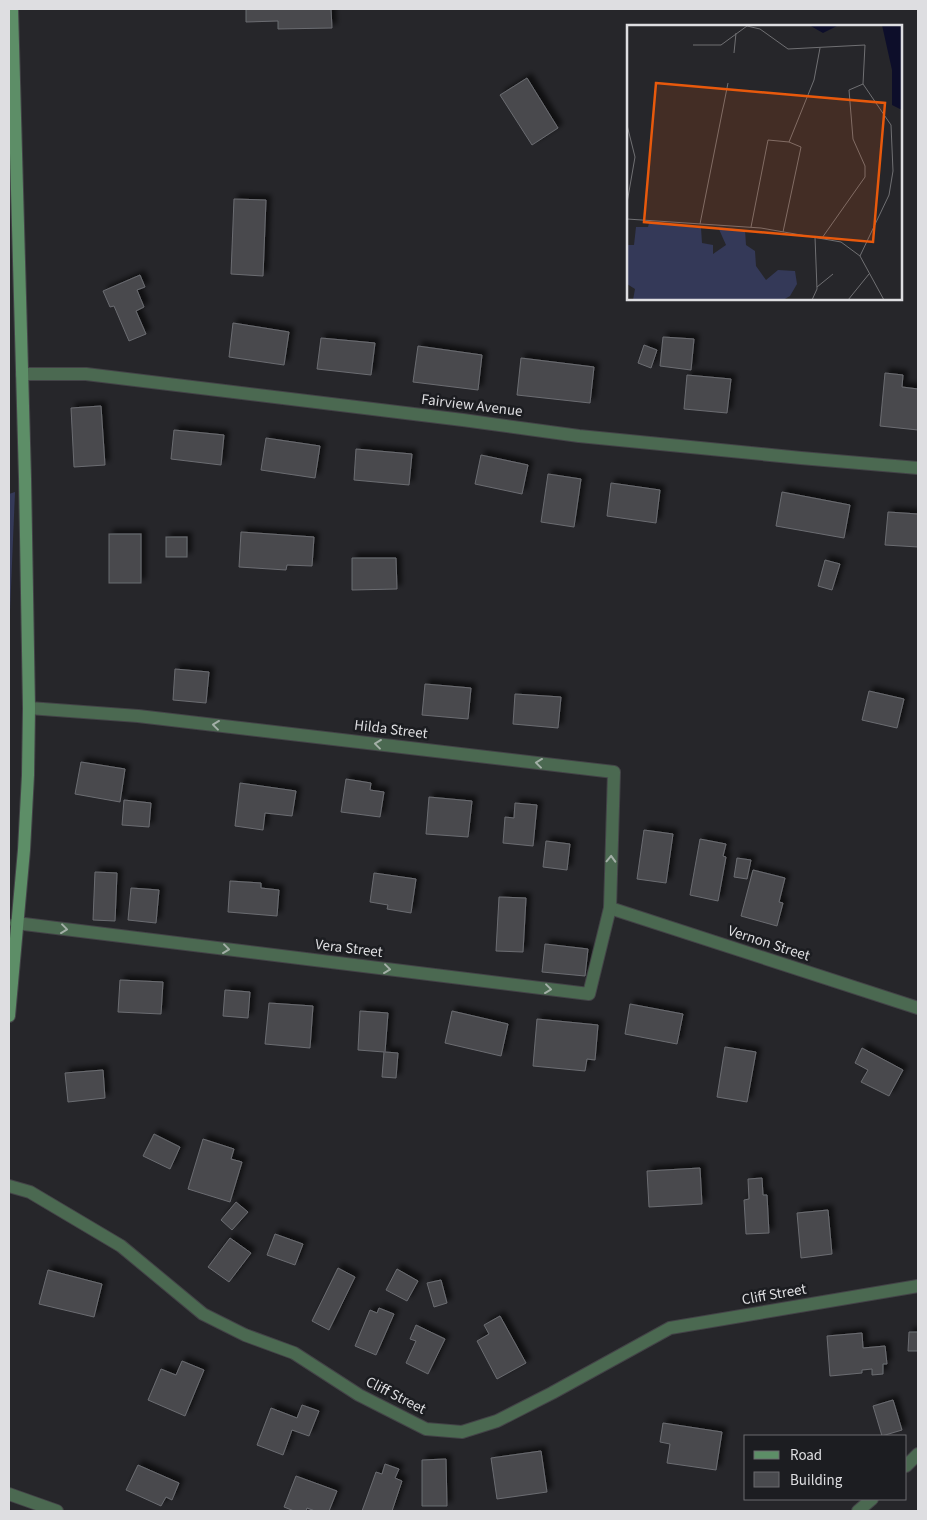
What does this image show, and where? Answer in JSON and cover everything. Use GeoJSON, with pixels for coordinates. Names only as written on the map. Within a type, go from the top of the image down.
{"type":"FeatureCollection","features":[{"type":"Feature","properties":{"kind":"main road"},"geometry":{"type":"LineString","coordinates":[[9,1016],[26,812],[29,708],[12,9]]}},
{"type":"Feature","properties":{"kind":"street","name":"Fairview Avenue"},"geometry":{"type":"LineString","coordinates":[[22,374],[86,374],[598,438],[918,468]]}},
{"type":"Feature","properties":{"kind":"street","name":"Hilda Street"},"geometry":{"type":"LineString","coordinates":[[29,708],[138,716],[614,772],[610,908]]}},
{"type":"Feature","properties":{"kind":"street","name":"Vera Street"},"geometry":{"type":"LineString","coordinates":[[16,924],[589,994],[610,908]]}},
{"type":"Feature","properties":{"kind":"street","name":"Vernon Street"},"geometry":{"type":"LineString","coordinates":[[610,908],[918,1008]]}},
{"type":"Feature","properties":{"kind":"street","name":"Cliff Street"},"geometry":{"type":"LineString","coordinates":[[9,1186],[30,1192],[121,1246],[203,1314],[245,1335],[294,1353],[359,1395],[426,1429],[462,1432],[497,1422],[552,1394],[670,1328],[918,1286]]}},
{"type":"Feature","properties":{"kind":"street"},"geometry":{"type":"LineString","coordinates":[[907,1465],[918,1454]]}},
{"type":"Feature","properties":{"kind":"street"},"geometry":{"type":"LineString","coordinates":[[9,1494],[57,1511]]}},
{"type":"Feature","properties":{"kind":"street"},"geometry":{"type":"LineString","coordinates":[[858,1511],[871,1500]]}},
{"type":"Feature","properties":{"kind":"shaded area"},"geometry":{"type":"Polygon","coordinates":[[[15,492],[9,635],[9,494],[15,492]]]}},
{"type":"Feature","properties":{"kind":"building"},"geometry":{"type":"Polygon","coordinates":[[[246,9],[331,9],[332,28],[278,29],[278,21],[246,22],[246,9]]]}},
{"type":"Feature","properties":{"kind":"building"},"geometry":{"type":"Polygon","coordinates":[[[527,78],[558,128],[532,145],[500,95],[527,78]]]}},
{"type":"Feature","properties":{"kind":"building"},"geometry":{"type":"Polygon","coordinates":[[[234,199],[266,200],[263,276],[231,274],[234,199]]]}},
{"type":"Feature","properties":{"kind":"building"},"geometry":{"type":"Polygon","coordinates":[[[140,275],[145,287],[137,290],[144,307],[136,311],[146,334],[129,341],[114,306],[110,307],[103,291],[140,275]]]}},
{"type":"Feature","properties":{"kind":"building"},"geometry":{"type":"Polygon","coordinates":[[[233,323],[289,332],[284,365],[229,357],[233,323]]]}},
{"type":"Feature","properties":{"kind":"building"},"geometry":{"type":"Polygon","coordinates":[[[663,337],[694,339],[691,370],[660,366],[663,337]]]}},
{"type":"Feature","properties":{"kind":"building"},"geometry":{"type":"Polygon","coordinates":[[[321,338],[375,343],[371,375],[317,369],[321,338]]]}},
{"type":"Feature","properties":{"kind":"building"},"geometry":{"type":"Polygon","coordinates":[[[644,345],[657,350],[651,368],[638,363],[644,345]]]}},
{"type":"Feature","properties":{"kind":"building"},"geometry":{"type":"Polygon","coordinates":[[[418,346],[482,355],[478,390],[413,382],[418,346]]]}},
{"type":"Feature","properties":{"kind":"building"},"geometry":{"type":"Polygon","coordinates":[[[521,358],[594,367],[590,403],[517,395],[521,358]]]}},
{"type":"Feature","properties":{"kind":"building"},"geometry":{"type":"Polygon","coordinates":[[[885,373],[903,375],[902,387],[918,389],[918,430],[880,426],[885,373]]]}},
{"type":"Feature","properties":{"kind":"building"},"geometry":{"type":"Polygon","coordinates":[[[687,375],[731,379],[727,413],[684,409],[687,375]]]}},
{"type":"Feature","properties":{"kind":"building"},"geometry":{"type":"Polygon","coordinates":[[[101,406],[105,465],[74,467],[71,408],[101,406]]]}},
{"type":"Feature","properties":{"kind":"building"},"geometry":{"type":"Polygon","coordinates":[[[174,430],[224,435],[221,465],[171,459],[174,430]]]}},
{"type":"Feature","properties":{"kind":"building"},"geometry":{"type":"Polygon","coordinates":[[[266,438],[320,446],[315,478],[261,470],[266,438]]]}},
{"type":"Feature","properties":{"kind":"building"},"geometry":{"type":"Polygon","coordinates":[[[356,449],[412,454],[409,485],[354,480],[356,449]]]}},
{"type":"Feature","properties":{"kind":"building"},"geometry":{"type":"Polygon","coordinates":[[[481,455],[528,465],[522,494],[475,484],[481,455]]]}},
{"type":"Feature","properties":{"kind":"building"},"geometry":{"type":"Polygon","coordinates":[[[548,474],[581,479],[574,527],[541,522],[548,474]]]}},
{"type":"Feature","properties":{"kind":"building"},"geometry":{"type":"Polygon","coordinates":[[[611,483],[660,490],[656,523],[607,516],[611,483]]]}},
{"type":"Feature","properties":{"kind":"building"},"geometry":{"type":"Polygon","coordinates":[[[782,492],[850,505],[844,538],[776,526],[782,492]]]}},
{"type":"Feature","properties":{"kind":"building"},"geometry":{"type":"Polygon","coordinates":[[[888,512],[918,514],[918,547],[885,545],[888,512]]]}},
{"type":"Feature","properties":{"kind":"building"},"geometry":{"type":"Polygon","coordinates":[[[241,532],[314,537],[312,566],[287,565],[286,570],[239,567],[241,532]]]}},
{"type":"Feature","properties":{"kind":"building"},"geometry":{"type":"Polygon","coordinates":[[[109,534],[141,534],[141,583],[109,583],[109,534]]]}},
{"type":"Feature","properties":{"kind":"building"},"geometry":{"type":"Polygon","coordinates":[[[166,537],[187,537],[187,557],[166,557],[166,537]]]}},
{"type":"Feature","properties":{"kind":"building"},"geometry":{"type":"Polygon","coordinates":[[[352,558],[396,558],[397,589],[352,590],[352,558]]]}},
{"type":"Feature","properties":{"kind":"building"},"geometry":{"type":"Polygon","coordinates":[[[825,560],[840,564],[832,590],[818,586],[825,560]]]}},
{"type":"Feature","properties":{"kind":"building"},"geometry":{"type":"Polygon","coordinates":[[[175,669],[209,672],[206,703],[173,700],[175,669]]]}},
{"type":"Feature","properties":{"kind":"building"},"geometry":{"type":"Polygon","coordinates":[[[425,684],[471,688],[468,719],[422,715],[425,684]]]}},
{"type":"Feature","properties":{"kind":"building"},"geometry":{"type":"Polygon","coordinates":[[[869,691],[904,699],[897,728],[862,720],[869,691]]]}},
{"type":"Feature","properties":{"kind":"building"},"geometry":{"type":"Polygon","coordinates":[[[515,694],[561,697],[558,728],[513,724],[515,694]]]}},
{"type":"Feature","properties":{"kind":"building"},"geometry":{"type":"Polygon","coordinates":[[[81,762],[125,769],[120,802],[75,794],[81,762]]]}},
{"type":"Feature","properties":{"kind":"building"},"geometry":{"type":"Polygon","coordinates":[[[346,779],[371,783],[370,790],[384,792],[380,817],[341,812],[346,779]]]}},
{"type":"Feature","properties":{"kind":"building"},"geometry":{"type":"Polygon","coordinates":[[[240,783],[296,791],[292,816],[265,813],[263,830],[235,826],[240,783]]]}},
{"type":"Feature","properties":{"kind":"building"},"geometry":{"type":"Polygon","coordinates":[[[429,797],[472,801],[468,837],[426,834],[429,797]]]}},
{"type":"Feature","properties":{"kind":"building"},"geometry":{"type":"Polygon","coordinates":[[[124,800],[151,803],[149,827],[122,825],[124,800]]]}},
{"type":"Feature","properties":{"kind":"building"},"geometry":{"type":"Polygon","coordinates":[[[515,803],[537,805],[533,846],[503,843],[505,817],[514,818],[515,803]]]}},
{"type":"Feature","properties":{"kind":"building"},"geometry":{"type":"Polygon","coordinates":[[[644,830],[673,834],[666,883],[637,879],[644,830]]]}},
{"type":"Feature","properties":{"kind":"building"},"geometry":{"type":"Polygon","coordinates":[[[700,839],[726,844],[723,856],[726,857],[718,901],[690,895],[700,839]]]}},
{"type":"Feature","properties":{"kind":"building"},"geometry":{"type":"Polygon","coordinates":[[[546,841],[570,844],[567,870],[543,867],[546,841]]]}},
{"type":"Feature","properties":{"kind":"building"},"geometry":{"type":"Polygon","coordinates":[[[737,858],[751,860],[747,879],[734,877],[737,858]]]}},
{"type":"Feature","properties":{"kind":"building"},"geometry":{"type":"Polygon","coordinates":[[[753,870],[785,878],[779,902],[783,903],[777,926],[741,916],[753,870]]]}},
{"type":"Feature","properties":{"kind":"building"},"geometry":{"type":"Polygon","coordinates":[[[95,872],[117,873],[115,921],[93,920],[95,872]]]}},
{"type":"Feature","properties":{"kind":"building"},"geometry":{"type":"Polygon","coordinates":[[[374,873],[416,879],[411,913],[387,909],[388,905],[370,902],[374,873]]]}},
{"type":"Feature","properties":{"kind":"building"},"geometry":{"type":"Polygon","coordinates":[[[230,881],[261,883],[261,888],[279,890],[277,916],[228,912],[230,881]]]}},
{"type":"Feature","properties":{"kind":"building"},"geometry":{"type":"Polygon","coordinates":[[[131,888],[159,890],[156,923],[128,920],[131,888]]]}},
{"type":"Feature","properties":{"kind":"building"},"geometry":{"type":"Polygon","coordinates":[[[499,897],[526,898],[523,952],[496,951],[499,897]]]}},
{"type":"Feature","properties":{"kind":"building"},"geometry":{"type":"Polygon","coordinates":[[[545,944],[588,949],[585,976],[542,972],[545,944]]]}},
{"type":"Feature","properties":{"kind":"building"},"geometry":{"type":"Polygon","coordinates":[[[120,980],[163,982],[161,1014],[118,1012],[120,980]]]}},
{"type":"Feature","properties":{"kind":"building"},"geometry":{"type":"Polygon","coordinates":[[[225,990],[250,992],[248,1018],[223,1016],[225,990]]]}},
{"type":"Feature","properties":{"kind":"building"},"geometry":{"type":"Polygon","coordinates":[[[269,1003],[313,1006],[310,1048],[265,1044],[269,1003]]]}},
{"type":"Feature","properties":{"kind":"building"},"geometry":{"type":"Polygon","coordinates":[[[630,1004],[683,1014],[677,1044],[625,1034],[630,1004]]]}},
{"type":"Feature","properties":{"kind":"building"},"geometry":{"type":"Polygon","coordinates":[[[360,1011],[388,1013],[385,1052],[398,1053],[396,1078],[382,1077],[384,1052],[358,1050],[360,1011]]]}},
{"type":"Feature","properties":{"kind":"building"},"geometry":{"type":"Polygon","coordinates":[[[452,1011],[508,1024],[501,1056],[445,1043],[452,1011]]]}},
{"type":"Feature","properties":{"kind":"building"},"geometry":{"type":"Polygon","coordinates":[[[537,1019],[598,1025],[595,1060],[587,1059],[585,1071],[533,1066],[537,1019]]]}},
{"type":"Feature","properties":{"kind":"building"},"geometry":{"type":"Polygon","coordinates":[[[725,1047],[756,1052],[747,1102],[717,1097],[725,1047]]]}},
{"type":"Feature","properties":{"kind":"building"},"geometry":{"type":"Polygon","coordinates":[[[862,1048],[903,1070],[889,1096],[861,1082],[868,1070],[855,1063],[862,1048]]]}},
{"type":"Feature","properties":{"kind":"building"},"geometry":{"type":"Polygon","coordinates":[[[103,1070],[105,1098],[68,1102],[65,1073],[103,1070]]]}},
{"type":"Feature","properties":{"kind":"building"},"geometry":{"type":"Polygon","coordinates":[[[154,1134],[180,1147],[170,1169],[143,1156],[154,1134]]]}},
{"type":"Feature","properties":{"kind":"building"},"geometry":{"type":"Polygon","coordinates":[[[203,1139],[234,1149],[231,1159],[242,1162],[230,1202],[188,1189],[203,1139]]]}},
{"type":"Feature","properties":{"kind":"building"},"geometry":{"type":"Polygon","coordinates":[[[700,1168],[702,1204],[649,1207],[647,1171],[700,1168]]]}},
{"type":"Feature","properties":{"kind":"building"},"geometry":{"type":"Polygon","coordinates":[[[762,1178],[763,1195],[767,1195],[769,1233],[746,1234],[744,1200],[749,1199],[748,1179],[762,1178]]]}},
{"type":"Feature","properties":{"kind":"building"},"geometry":{"type":"Polygon","coordinates":[[[236,1202],[248,1212],[232,1230],[221,1220],[236,1202]]]}},
{"type":"Feature","properties":{"kind":"building"},"geometry":{"type":"Polygon","coordinates":[[[828,1210],[832,1254],[801,1258],[797,1213],[828,1210]]]}},
{"type":"Feature","properties":{"kind":"building"},"geometry":{"type":"Polygon","coordinates":[[[275,1234],[303,1244],[295,1265],[267,1255],[275,1234]]]}},
{"type":"Feature","properties":{"kind":"building"},"geometry":{"type":"Polygon","coordinates":[[[230,1238],[251,1253],[229,1282],[208,1267],[230,1238]]]}},
{"type":"Feature","properties":{"kind":"building"},"geometry":{"type":"Polygon","coordinates":[[[338,1268],[355,1277],[329,1330],[312,1321],[338,1268]]]}},
{"type":"Feature","properties":{"kind":"building"},"geometry":{"type":"Polygon","coordinates":[[[397,1269],[418,1281],[407,1301],[386,1290],[397,1269]]]}},
{"type":"Feature","properties":{"kind":"building"},"geometry":{"type":"Polygon","coordinates":[[[48,1270],[102,1284],[94,1317],[39,1304],[48,1270]]]}},
{"type":"Feature","properties":{"kind":"building"},"geometry":{"type":"Polygon","coordinates":[[[441,1280],[447,1303],[434,1307],[427,1283],[441,1280]]]}},
{"type":"Feature","properties":{"kind":"building"},"geometry":{"type":"Polygon","coordinates":[[[379,1308],[394,1314],[376,1355],[355,1346],[370,1310],[377,1313],[379,1308]]]}},
{"type":"Feature","properties":{"kind":"building"},"geometry":{"type":"Polygon","coordinates":[[[500,1316],[526,1363],[497,1379],[477,1341],[489,1334],[484,1325],[500,1316]]]}},
{"type":"Feature","properties":{"kind":"building"},"geometry":{"type":"Polygon","coordinates":[[[416,1325],[445,1339],[428,1374],[406,1363],[416,1341],[410,1339],[416,1325]]]}},
{"type":"Feature","properties":{"kind":"building"},"geometry":{"type":"Polygon","coordinates":[[[909,1332],[918,1332],[918,1351],[908,1351],[909,1332]]]}},
{"type":"Feature","properties":{"kind":"building"},"geometry":{"type":"Polygon","coordinates":[[[862,1333],[863,1348],[885,1346],[887,1364],[883,1364],[883,1374],[872,1375],[872,1369],[862,1370],[862,1373],[830,1376],[827,1336],[862,1333]]]}},
{"type":"Feature","properties":{"kind":"building"},"geometry":{"type":"Polygon","coordinates":[[[182,1361],[204,1370],[185,1416],[148,1400],[161,1369],[176,1375],[182,1361]]]}},
{"type":"Feature","properties":{"kind":"building"},"geometry":{"type":"Polygon","coordinates":[[[893,1400],[902,1430],[882,1435],[873,1406],[893,1400]]]}},
{"type":"Feature","properties":{"kind":"building"},"geometry":{"type":"Polygon","coordinates":[[[302,1405],[319,1411],[309,1436],[292,1430],[283,1455],[257,1445],[271,1408],[297,1418],[302,1405]]]}},
{"type":"Feature","properties":{"kind":"building"},"geometry":{"type":"Polygon","coordinates":[[[663,1423],[722,1432],[716,1470],[667,1463],[670,1444],[660,1442],[663,1423]]]}},
{"type":"Feature","properties":{"kind":"building"},"geometry":{"type":"Polygon","coordinates":[[[541,1451],[547,1492],[497,1499],[491,1458],[541,1451]]]}},
{"type":"Feature","properties":{"kind":"building"},"geometry":{"type":"Polygon","coordinates":[[[446,1459],[447,1506],[422,1506],[422,1460],[446,1459]]]}},
{"type":"Feature","properties":{"kind":"building"},"geometry":{"type":"Polygon","coordinates":[[[385,1464],[399,1469],[395,1478],[402,1481],[392,1511],[362,1511],[376,1472],[382,1474],[385,1464]]]}},
{"type":"Feature","properties":{"kind":"building"},"geometry":{"type":"Polygon","coordinates":[[[138,1465],[179,1483],[172,1500],[166,1497],[161,1506],[126,1490],[138,1465]]]}},
{"type":"Feature","properties":{"kind":"building"},"geometry":{"type":"Polygon","coordinates":[[[296,1476],[337,1491],[329,1511],[315,1511],[307,1508],[306,1511],[294,1511],[284,1507],[296,1476]]]}}]}
